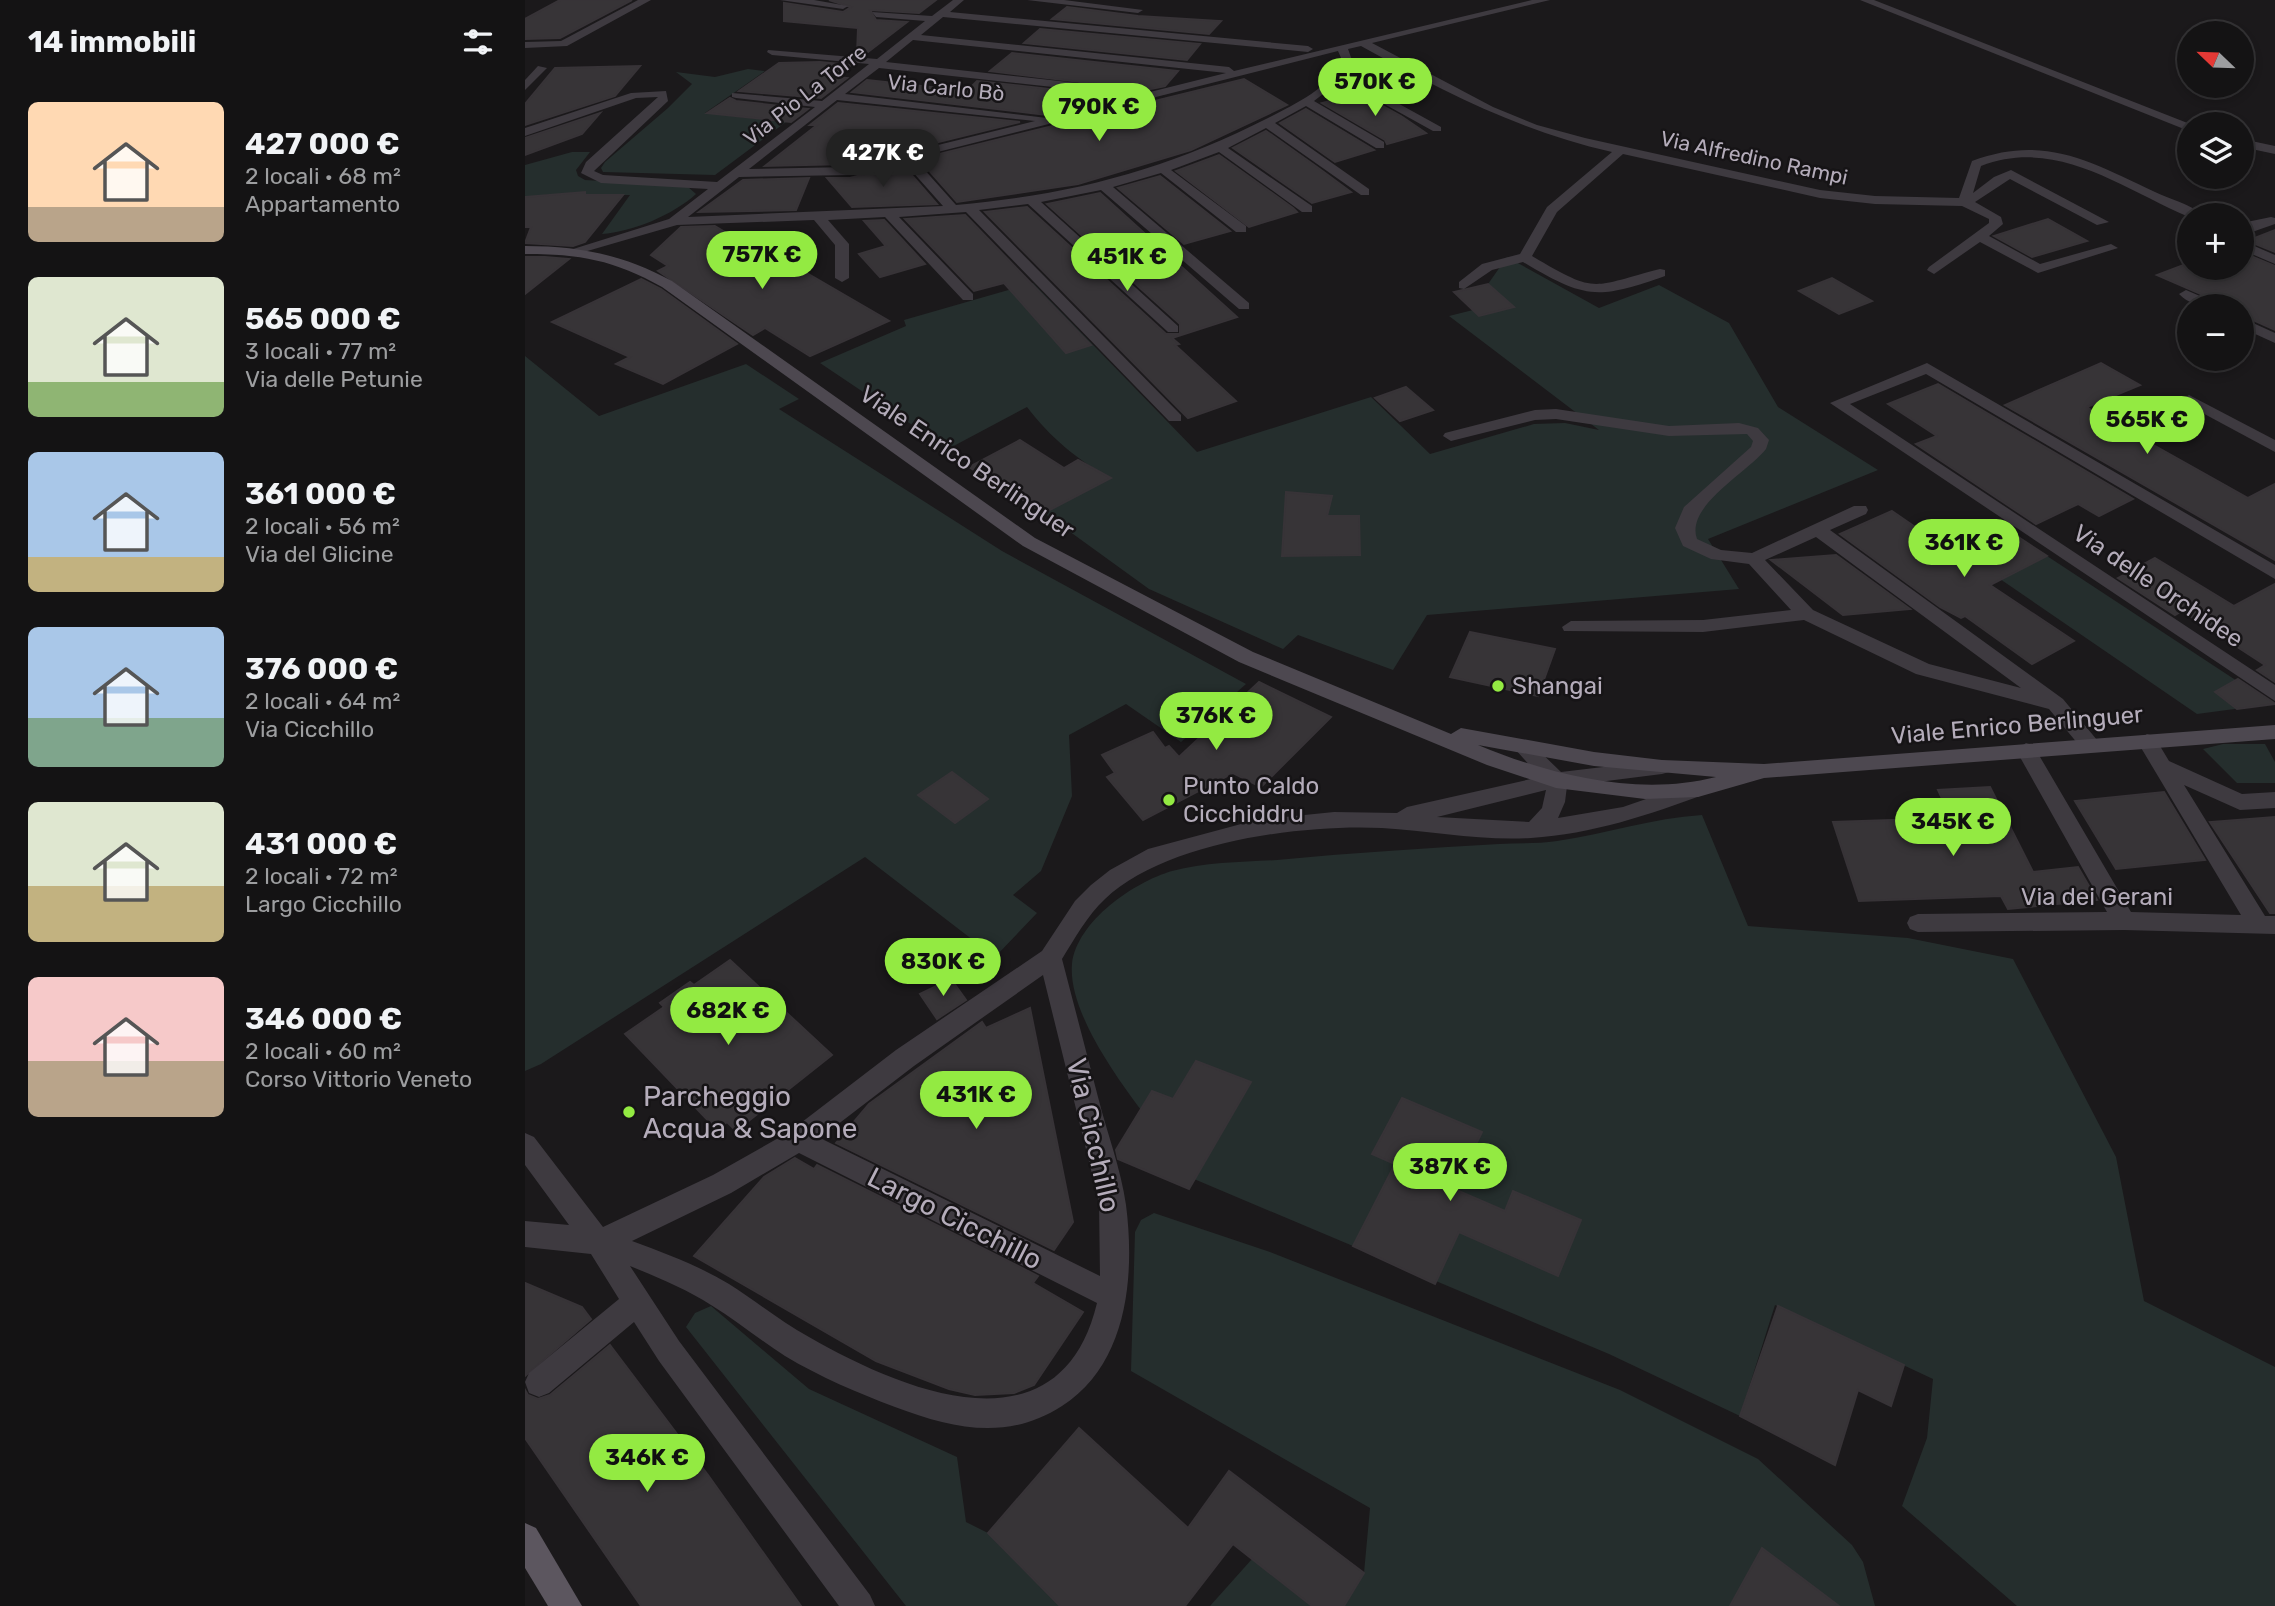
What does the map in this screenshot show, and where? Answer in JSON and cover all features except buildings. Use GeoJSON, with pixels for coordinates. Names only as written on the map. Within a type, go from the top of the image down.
{"type":"FeatureCollection","features":[{"type":"Feature","properties":{"kind":"main road","name":"Viale Enrico Berlinguer"},"geometry":{"type":"LineString","coordinates":[[525,250],[577,250],[625,260],[667,284],[1029,542],[1246,657],[1421,727]]}},
{"type":"Feature","properties":{"kind":"main road"},"geometry":{"type":"LineString","coordinates":[[1421,727],[1525,749],[1662,768],[1764,771]]}},
{"type":"Feature","properties":{"kind":"main road"},"geometry":{"type":"LineString","coordinates":[[1421,727],[1494,760],[1556,780],[1596,788],[1698,789],[1764,771]]}},
{"type":"Feature","properties":{"kind":"main road","name":"Viale Enrico Berlinguer"},"geometry":{"type":"LineString","coordinates":[[1764,771],[2275,732]]}},
{"type":"Feature","properties":{"kind":"main road"},"geometry":{"type":"LineString","coordinates":[[525,1539],[566,1606]]}},
{"type":"Feature","properties":{"kind":"street"},"geometry":{"type":"LineString","coordinates":[[525,87],[563,44],[646,0]]}},
{"type":"Feature","properties":{"kind":"street"},"geometry":{"type":"LineString","coordinates":[[785,0],[847,3]]}},
{"type":"Feature","properties":{"kind":"street","name":"Via Pio La Torre"},"geometry":{"type":"LineString","coordinates":[[675,220],[959,0]]}},
{"type":"Feature","properties":{"kind":"street"},"geometry":{"type":"LineString","coordinates":[[1032,0],[1138,10]]}},
{"type":"Feature","properties":{"kind":"street"},"geometry":{"type":"LineString","coordinates":[[1117,31],[1148,0]]}},
{"type":"Feature","properties":{"kind":"street"},"geometry":{"type":"LineString","coordinates":[[737,173],[849,171],[908,159],[1325,51],[1545,0]]}},
{"type":"Feature","properties":{"kind":"street"},"geometry":{"type":"LineString","coordinates":[[1865,0],[2177,123]]}},
{"type":"Feature","properties":{"kind":"street"},"geometry":{"type":"LineString","coordinates":[[832,14],[847,3]]}},
{"type":"Feature","properties":{"kind":"street"},"geometry":{"type":"LineString","coordinates":[[876,14],[1117,31],[1325,51]]}},
{"type":"Feature","properties":{"kind":"street"},"geometry":{"type":"LineString","coordinates":[[910,37],[1245,71]]}},
{"type":"Feature","properties":{"kind":"street","name":"Via Alfredino Rampi"},"geometry":{"type":"LineString","coordinates":[[1362,42],[1488,109],[1567,138],[1822,197],[1873,201],[1964,202]]}},
{"type":"Feature","properties":{"kind":"street"},"geometry":{"type":"LineString","coordinates":[[525,45],[563,44]]}},
{"type":"Feature","properties":{"kind":"street"},"geometry":{"type":"LineString","coordinates":[[577,250],[650,231],[675,220],[971,210],[1033,201],[1164,170],[1222,149],[1306,101],[1340,75],[1347,60],[1342,47]]}},
{"type":"Feature","properties":{"kind":"street"},"geometry":{"type":"LineString","coordinates":[[772,52],[1154,94]]}},
{"type":"Feature","properties":{"kind":"street"},"geometry":{"type":"LineString","coordinates":[[525,69],[546,64]]}},
{"type":"Feature","properties":{"kind":"street"},"geometry":{"type":"LineString","coordinates":[[1340,75],[1437,129]]}},
{"type":"Feature","properties":{"kind":"street"},"geometry":{"type":"LineString","coordinates":[[525,132],[635,95],[662,93],[664,99],[590,165],[587,173],[601,179],[721,186]]}},
{"type":"Feature","properties":{"kind":"street","name":"Via Carlo Bò"},"geometry":{"type":"LineString","coordinates":[[736,95],[1055,119]]}},
{"type":"Feature","properties":{"kind":"street"},"geometry":{"type":"LineString","coordinates":[[1306,101],[1380,145]]}},
{"type":"Feature","properties":{"kind":"street"},"geometry":{"type":"LineString","coordinates":[[1269,124],[1365,192]]}},
{"type":"Feature","properties":{"kind":"street"},"geometry":{"type":"LineString","coordinates":[[2254,146],[2275,150]]}},
{"type":"Feature","properties":{"kind":"street"},"geometry":{"type":"LineString","coordinates":[[1222,149],[1307,209]]}},
{"type":"Feature","properties":{"kind":"street"},"geometry":{"type":"LineString","coordinates":[[1464,285],[1487,267],[1525,257],[1552,210],[1620,151]]}},
{"type":"Feature","properties":{"kind":"street"},"geometry":{"type":"LineString","coordinates":[[1964,202],[1976,164],[1996,156],[2044,151],[2079,162],[2147,196],[2177,208]]}},
{"type":"Feature","properties":{"kind":"street"},"geometry":{"type":"LineString","coordinates":[[908,159],[954,211]]}},
{"type":"Feature","properties":{"kind":"street"},"geometry":{"type":"LineString","coordinates":[[1164,170],[1241,229]]}},
{"type":"Feature","properties":{"kind":"street"},"geometry":{"type":"LineString","coordinates":[[1964,202],[1977,198],[1999,177],[2011,174],[2102,222]]}},
{"type":"Feature","properties":{"kind":"street"},"geometry":{"type":"LineString","coordinates":[[1103,185],[1244,306]]}},
{"type":"Feature","properties":{"kind":"street"},"geometry":{"type":"LineString","coordinates":[[1033,201],[1173,329]]}},
{"type":"Feature","properties":{"kind":"street"},"geometry":{"type":"LineString","coordinates":[[1934,270],[1996,223],[1995,217],[1964,202]]}},
{"type":"Feature","properties":{"kind":"street"},"geometry":{"type":"LineString","coordinates":[[971,210],[1174,418]]}},
{"type":"Feature","properties":{"kind":"street"},"geometry":{"type":"LineString","coordinates":[[888,213],[968,297]]}},
{"type":"Feature","properties":{"kind":"street"},"geometry":{"type":"LineString","coordinates":[[816,215],[842,244],[842,278]]}},
{"type":"Feature","properties":{"kind":"street"},"geometry":{"type":"LineString","coordinates":[[612,256],[675,220]]}},
{"type":"Feature","properties":{"kind":"street"},"geometry":{"type":"LineString","coordinates":[[2254,227],[2271,221]]}},
{"type":"Feature","properties":{"kind":"street"},"geometry":{"type":"LineString","coordinates":[[1981,237],[2038,269],[2111,248]]}},
{"type":"Feature","properties":{"kind":"street"},"geometry":{"type":"LineString","coordinates":[[2254,250],[2275,260]]}},
{"type":"Feature","properties":{"kind":"street"},"geometry":{"type":"LineString","coordinates":[[1525,257],[1572,285],[1597,291],[1609,291],[1660,272]]}},
{"type":"Feature","properties":{"kind":"street"},"geometry":{"type":"LineString","coordinates":[[2254,328],[2275,339]]}},
{"type":"Feature","properties":{"kind":"street","name":"Via delle Orchidee"},"geometry":{"type":"LineString","coordinates":[[2275,573],[1927,368],[1838,403],[2275,694]]}},
{"type":"Feature","properties":{"kind":"street"},"geometry":{"type":"LineString","coordinates":[[2189,400],[2275,447]]}},
{"type":"Feature","properties":{"kind":"street"},"geometry":{"type":"LineString","coordinates":[[1451,436],[1510,419],[1556,414],[1643,429],[1739,428],[1752,432],[1761,440],[1758,449],[1690,511],[1684,528],[1689,542],[1733,558],[1754,559],[1860,510]]}},
{"type":"Feature","properties":{"kind":"street"},"geometry":{"type":"LineString","coordinates":[[1818,530],[2056,704],[2089,745]]}},
{"type":"Feature","properties":{"kind":"street"},"geometry":{"type":"LineString","coordinates":[[1754,559],[1806,614],[1914,666],[2056,704]]}},
{"type":"Feature","properties":{"kind":"street"},"geometry":{"type":"LineString","coordinates":[[1571,627],[1703,625],[1806,614]]}},
{"type":"Feature","properties":{"kind":"street"},"geometry":{"type":"LineString","coordinates":[[2147,741],[2267,925]]}},
{"type":"Feature","properties":{"kind":"street"},"geometry":{"type":"LineString","coordinates":[[1525,749],[1556,780],[1556,804],[1549,819],[1534,830]]}},
{"type":"Feature","properties":{"kind":"street"},"geometry":{"type":"LineString","coordinates":[[2026,750],[2124,921]]}},
{"type":"Feature","properties":{"kind":"street"},"geometry":{"type":"LineString","coordinates":[[2162,765],[2239,802],[2275,800]]}},
{"type":"Feature","properties":{"kind":"street"},"geometry":{"type":"LineString","coordinates":[[1381,820],[1476,802],[1556,780],[1662,768]]}},
{"type":"Feature","properties":{"kind":"street"},"geometry":{"type":"LineString","coordinates":[[599,1243],[722,1184],[798,1140],[905,1058],[1050,958],[1083,907],[1099,891],[1156,855],[1257,828],[1333,820],[1381,820],[1507,831],[1534,830],[1625,815],[1698,789]]}},
{"type":"Feature","properties":{"kind":"street","name":"Via dei Gerani"},"geometry":{"type":"LineString","coordinates":[[1918,923],[2124,921],[2267,925]]}},
{"type":"Feature","properties":{"kind":"street","name":"Via Cicchillo"},"geometry":{"type":"LineString","coordinates":[[525,1234],[599,1243],[696,1281],[797,1346],[892,1390],[972,1415],[1003,1415],[1045,1400],[1073,1381],[1098,1346],[1111,1296],[1115,1227],[1112,1202],[1050,958]]}},
{"type":"Feature","properties":{"kind":"street","name":"Largo Cicchillo"},"geometry":{"type":"LineString","coordinates":[[798,1140],[1111,1296]]}},
{"type":"Feature","properties":{"kind":"street"},"geometry":{"type":"LineString","coordinates":[[525,1145],[599,1243],[636,1303],[859,1606]]}},
{"type":"Feature","properties":{"kind":"street"},"geometry":{"type":"LineString","coordinates":[[539,1384],[636,1303]]}},
{"type":"Feature","properties":{"kind":"shaded area"},"geometry":{"type":"Polygon","coordinates":[[[748,69],[765,71],[705,113],[786,122],[715,175],[603,172],[601,168],[605,162],[692,84],[676,72],[715,77],[748,69]]]}},
{"type":"Feature","properties":{"kind":"shaded area"},"geometry":{"type":"Polygon","coordinates":[[[572,152],[590,152],[576,170],[578,176],[585,180],[688,187],[696,194],[676,209],[652,221],[614,233],[602,234],[630,195],[585,195],[584,192],[545,195],[525,209],[525,165],[572,152]]]}},
{"type":"Feature","properties":{"kind":"shaded area"},"geometry":{"type":"Polygon","coordinates":[[[1507,257],[1599,308],[1659,285],[1729,323],[1778,407],[1878,470],[1708,539],[1739,589],[1427,615],[1393,670],[1298,635],[1283,649],[1149,589],[1044,513],[1110,478],[1065,447],[1027,407],[948,449],[820,363],[906,326],[904,320],[1033,283],[1197,452],[1371,397],[1430,454],[1534,424],[1565,423],[1599,430],[1449,316],[1473,310],[1479,316],[1513,307],[1488,284],[1507,257]]]}},
{"type":"Feature","properties":{"kind":"shaded area"},"geometry":{"type":"Polygon","coordinates":[[[525,356],[599,416],[746,364],[799,399],[779,409],[1002,551],[1246,684],[1181,742],[1126,704],[1069,735],[1072,796],[1041,871],[1013,895],[1037,913],[995,957],[865,857],[541,1064],[525,1071],[525,356]]]}},
{"type":"Feature","properties":{"kind":"shaded area"},"geometry":{"type":"Polygon","coordinates":[[[2047,556],[2272,704],[2197,714],[2000,579],[2047,556]]]}},
{"type":"Feature","properties":{"kind":"shaded area"},"geometry":{"type":"Polygon","coordinates":[[[2223,744],[2265,744],[2275,762],[2275,783],[2237,783],[2203,749],[2223,744]]]}},
{"type":"Feature","properties":{"kind":"shaded area"},"geometry":{"type":"Polygon","coordinates":[[[1702,815],[1748,926],[1908,938],[2013,959],[2116,1157],[2144,1301],[2275,1367],[2275,1606],[2017,1606],[1902,1506],[1927,1438],[1933,1379],[1775,1305],[1740,1416],[1609,1354],[1194,1179],[1251,1082],[1196,1061],[1173,1099],[1141,1110],[1095,1041],[1077,1001],[1072,964],[1084,933],[1125,894],[1157,876],[1172,871],[1224,863],[1550,842],[1665,819],[1702,815]]]}},
{"type":"Feature","properties":{"kind":"shaded area"},"geometry":{"type":"Polygon","coordinates":[[[1154,1213],[1270,1252],[1620,1390],[1758,1459],[1852,1545],[1863,1562],[1875,1606],[1344,1606],[1364,1573],[1370,1508],[1131,1371],[1135,1232],[1141,1220],[1154,1213]]]}},
{"type":"Feature","properties":{"kind":"shaded area"},"geometry":{"type":"Polygon","coordinates":[[[711,1306],[809,1389],[957,1457],[966,1522],[988,1533],[1060,1606],[906,1606],[686,1327],[695,1313],[711,1306]]]}},
{"type":"Feature","properties":{"kind":"shaded area"},"geometry":{"type":"Polygon","coordinates":[[[1252,1559],[1312,1606],[1210,1606],[1252,1559]]]}},
{"type":"Feature","properties":{"kind":"place","name":"Shangai"},"geometry":{"type":"Point","coordinates":[1498,686]}},
{"type":"Feature","properties":{"kind":"place","name":"Punto Caldo Cicchiddru"},"geometry":{"type":"Point","coordinates":[1169,800]}},
{"type":"Feature","properties":{"kind":"place","name":"Parcheggio Acqua & Sapone"},"geometry":{"type":"Point","coordinates":[629,1112]}}]}
